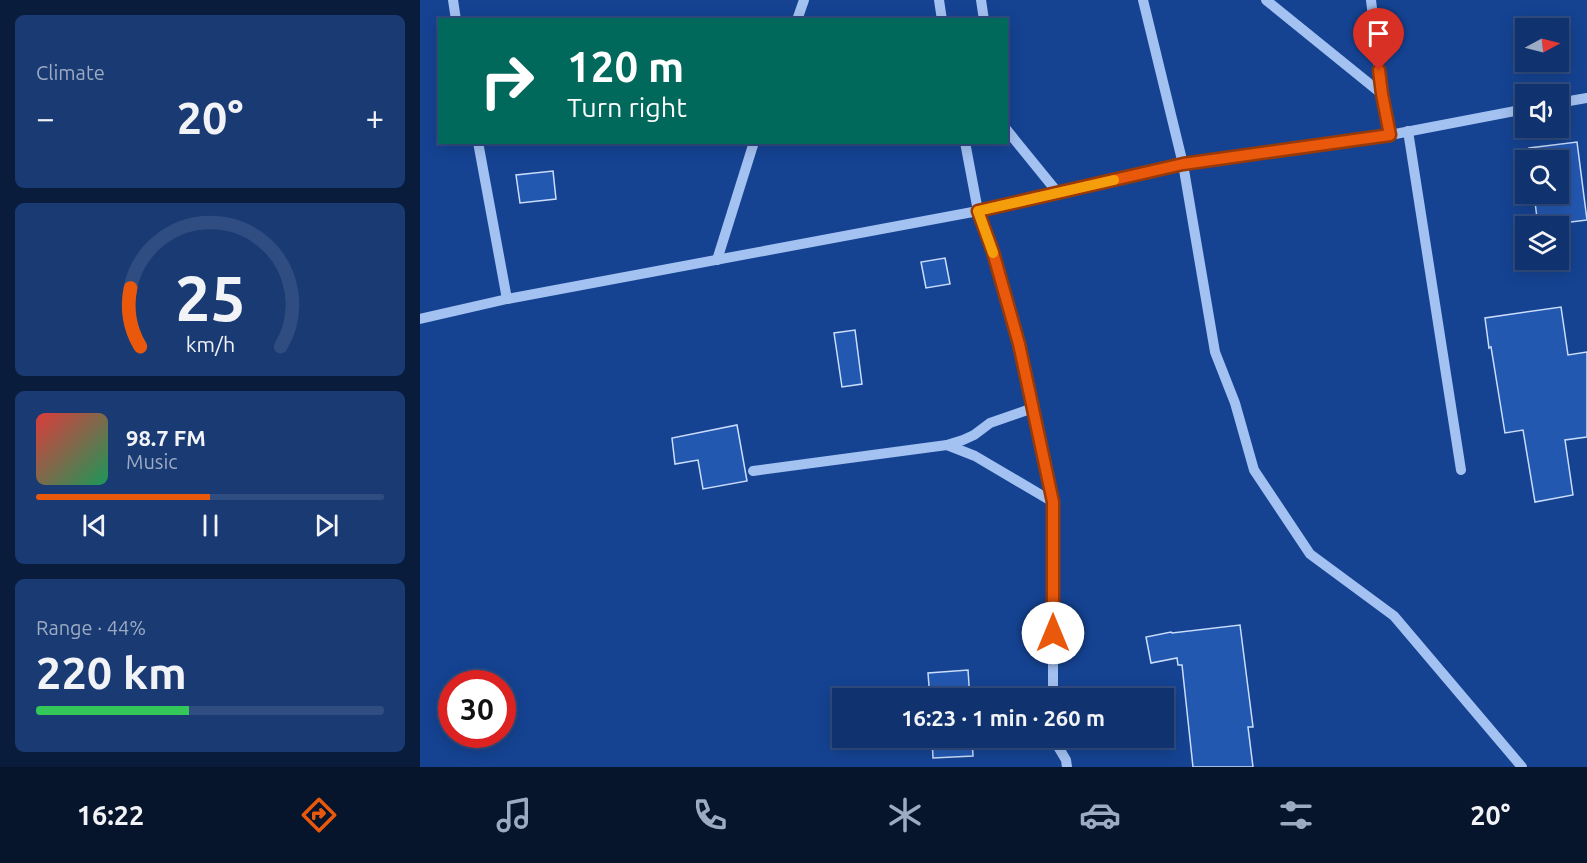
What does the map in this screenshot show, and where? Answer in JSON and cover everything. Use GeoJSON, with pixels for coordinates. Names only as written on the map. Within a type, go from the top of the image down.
{"type":"FeatureCollection","features":[{"type":"Feature","properties":{"kind":"street"},"geometry":{"type":"LineString","coordinates":[[453,0],[456,18]]}},
{"type":"Feature","properties":{"kind":"street"},"geometry":{"type":"LineString","coordinates":[[798,18],[804,0]]}},
{"type":"Feature","properties":{"kind":"street"},"geometry":{"type":"LineString","coordinates":[[939,0],[942,18]]}},
{"type":"Feature","properties":{"kind":"street"},"geometry":{"type":"LineString","coordinates":[[981,0],[984,18]]}},
{"type":"Feature","properties":{"kind":"street"},"geometry":{"type":"LineString","coordinates":[[1143,0],[1183,164],[1215,352],[1235,403],[1254,470],[1311,554],[1394,616],[1522,767]]}},
{"type":"Feature","properties":{"kind":"street"},"geometry":{"type":"LineString","coordinates":[[1266,0],[1382,94]]}},
{"type":"Feature","properties":{"kind":"street"},"geometry":{"type":"LineString","coordinates":[[1371,0],[1382,94],[1390,135]]}},
{"type":"Feature","properties":{"kind":"street"},"geometry":{"type":"LineString","coordinates":[[1569,101],[1587,98]]}},
{"type":"Feature","properties":{"kind":"street"},"geometry":{"type":"LineString","coordinates":[[420,319],[507,299],[978,211],[1183,164],[1390,135],[1515,112]]}},
{"type":"Feature","properties":{"kind":"street"},"geometry":{"type":"LineString","coordinates":[[1008,131],[1058,193]]}},
{"type":"Feature","properties":{"kind":"street"},"geometry":{"type":"LineString","coordinates":[[1408,131],[1461,470]]}},
{"type":"Feature","properties":{"kind":"street"},"geometry":{"type":"LineString","coordinates":[[478,144],[507,299]]}},
{"type":"Feature","properties":{"kind":"street"},"geometry":{"type":"LineString","coordinates":[[717,260],[753,144]]}},
{"type":"Feature","properties":{"kind":"street"},"geometry":{"type":"LineString","coordinates":[[965,144],[978,211],[993,252],[1019,344],[1053,502],[1053,688]]}},
{"type":"Feature","properties":{"kind":"street"},"geometry":{"type":"LineString","coordinates":[[753,471],[947,445],[974,435],[990,423],[1033,408]]}},
{"type":"Feature","properties":{"kind":"street"},"geometry":{"type":"LineString","coordinates":[[947,445],[975,456],[1053,502]]}},
{"type":"Feature","properties":{"kind":"street"},"geometry":{"type":"LineString","coordinates":[[1059,748],[1066,760],[1067,767]]}},
{"type":"Feature","properties":{"kind":"building"},"geometry":{"type":"Polygon","coordinates":[[[1577,142],[1587,220],[1569,222],[1569,216],[1537,216],[1535,204],[1569,204],[1569,150],[1529,150],[1529,148],[1577,142]]]}},
{"type":"Feature","properties":{"kind":"building"},"geometry":{"type":"Polygon","coordinates":[[[553,171],[556,199],[520,203],[516,175],[553,171]]]}},
{"type":"Feature","properties":{"kind":"building"},"geometry":{"type":"Polygon","coordinates":[[[945,258],[950,284],[926,288],[921,262],[945,258]]]}},
{"type":"Feature","properties":{"kind":"building"},"geometry":{"type":"Polygon","coordinates":[[[1561,307],[1568,355],[1587,352],[1587,437],[1565,440],[1573,495],[1535,502],[1523,430],[1505,433],[1485,318],[1561,307]]]}},
{"type":"Feature","properties":{"kind":"building"},"geometry":{"type":"Polygon","coordinates":[[[855,330],[862,384],[842,387],[834,333],[855,330]]]}},
{"type":"Feature","properties":{"kind":"building"},"geometry":{"type":"Polygon","coordinates":[[[737,425],[747,481],[703,489],[698,460],[675,464],[672,438],[737,425]]]}},
{"type":"Feature","properties":{"kind":"building"},"geometry":{"type":"Polygon","coordinates":[[[1240,625],[1253,727],[1248,727],[1253,767],[1193,767],[1182,665],[1178,665],[1177,658],[1151,663],[1146,637],[1240,625]]]}},
{"type":"Feature","properties":{"kind":"building"},"geometry":{"type":"Polygon","coordinates":[[[968,670],[969,688],[929,688],[928,673],[968,670]]]}},
{"type":"Feature","properties":{"kind":"building"},"geometry":{"type":"Polygon","coordinates":[[[932,748],[973,748],[973,756],[933,758],[932,748]]]}},
{"type":"Feature","properties":{"kind":"slow traffic"},"geometry":{"type":"LineString","coordinates":[[993,253],[978,211],[1114,180]]}},
{"type":"Feature","properties":{"kind":"route"},"geometry":{"type":"LineString","coordinates":[[1053,633],[1053,502],[1019,344],[993,252],[978,211],[1183,164],[1390,135],[1379,70]]}}]}
